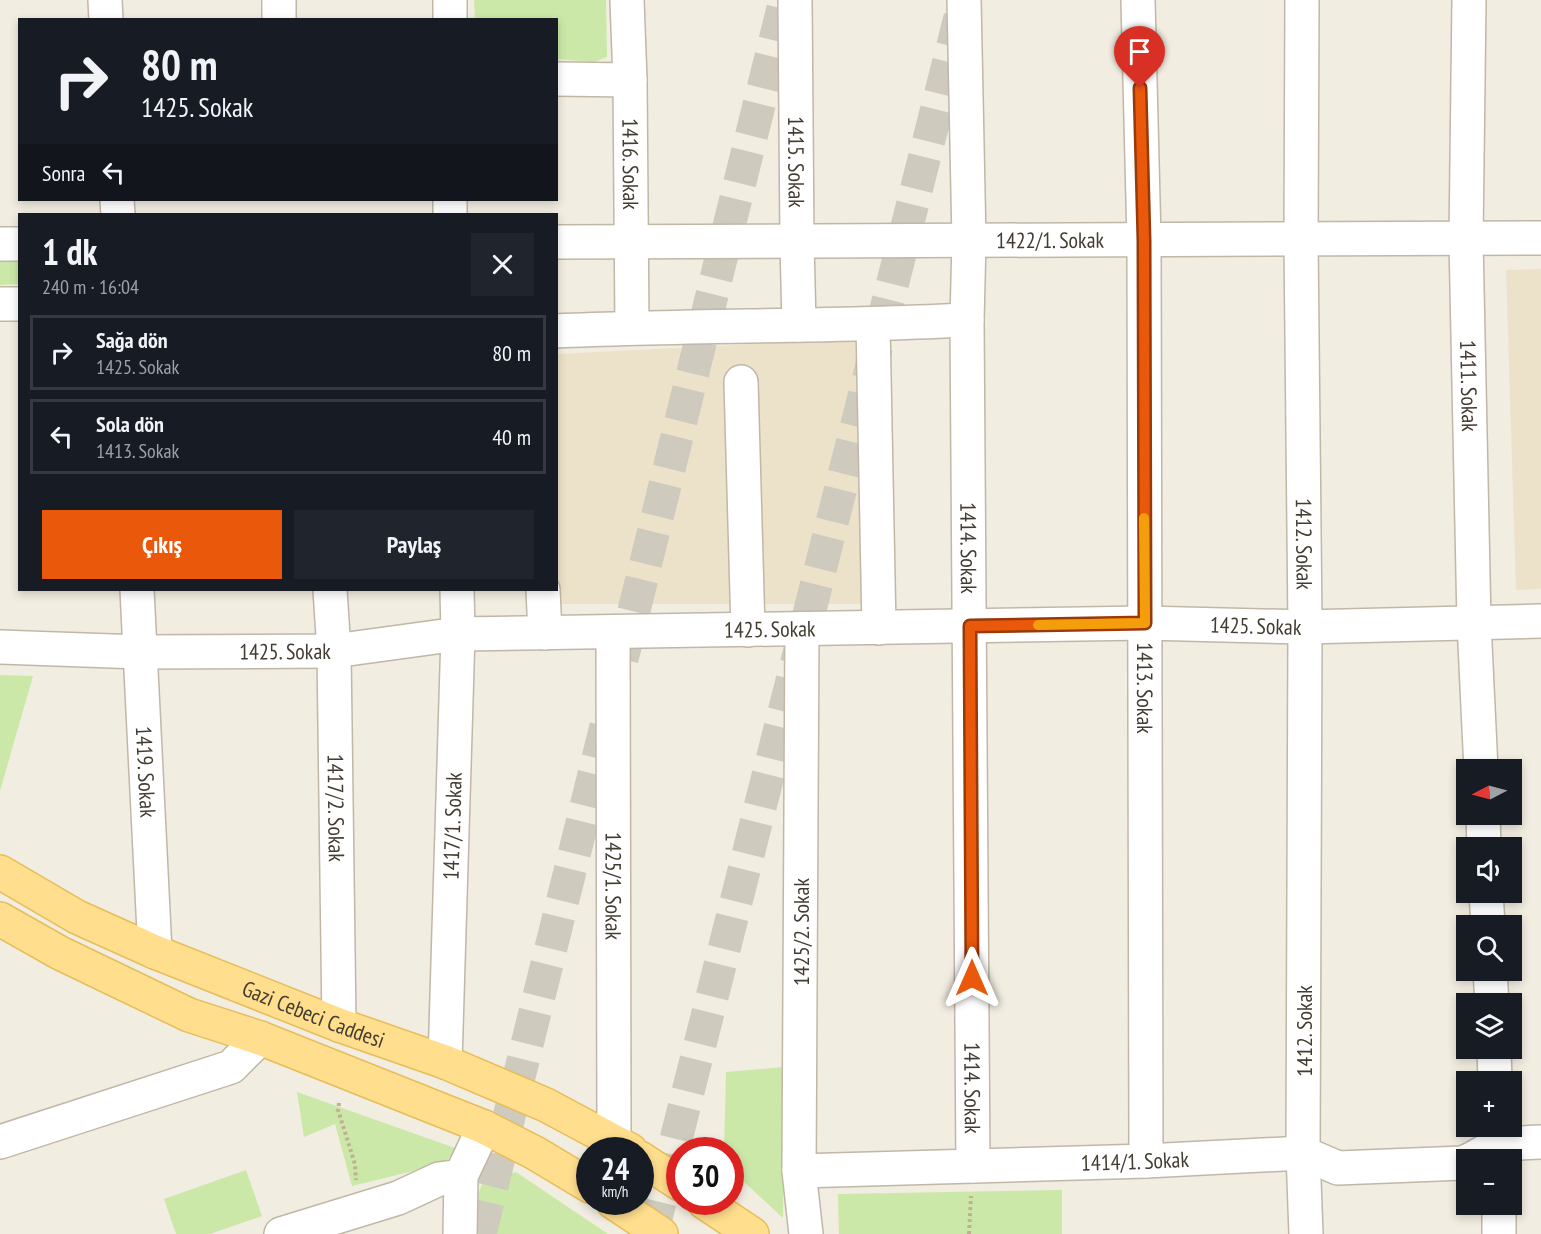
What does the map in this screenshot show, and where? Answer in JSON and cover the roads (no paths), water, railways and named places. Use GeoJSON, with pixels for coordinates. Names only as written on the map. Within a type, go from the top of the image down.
{"type":"FeatureCollection","features":[{"type":"Feature","properties":{"kind":"main road","name":"Gazi Cebeci Caddesi"},"geometry":{"type":"LineString","coordinates":[[0,872],[77,917],[155,952],[339,1025],[445,1062],[546,1105],[604,1137]]}},
{"type":"Feature","properties":{"kind":"main road","name":"Gazi Cebeci Caddesi"},"geometry":{"type":"LineString","coordinates":[[0,919],[60,953],[189,1014],[260,1038],[484,1127],[576,1178]]}},
{"type":"Feature","properties":{"kind":"main road"},"geometry":{"type":"LineString","coordinates":[[632,1215],[661,1234]]}},
{"type":"Feature","properties":{"kind":"main road"},"geometry":{"type":"LineString","coordinates":[[724,1215],[752,1234]]}},
{"type":"Feature","properties":{"kind":"street"},"geometry":{"type":"LineString","coordinates":[[105,0],[106,18]]}},
{"type":"Feature","properties":{"kind":"street"},"geometry":{"type":"LineString","coordinates":[[279,0],[279,18]]}},
{"type":"Feature","properties":{"kind":"street"},"geometry":{"type":"LineString","coordinates":[[450,0],[450,18]]}},
{"type":"Feature","properties":{"kind":"street","name":"1416. Sokak"},"geometry":{"type":"LineString","coordinates":[[627,0],[632,328]]}},
{"type":"Feature","properties":{"kind":"street","name":"1415. Sokak"},"geometry":{"type":"LineString","coordinates":[[795,0],[799,325]]}},
{"type":"Feature","properties":{"kind":"street","name":"1414. Sokak"},"geometry":{"type":"LineString","coordinates":[[964,0],[969,241],[967,320],[974,1166]]}},
{"type":"Feature","properties":{"kind":"street","name":"1413. Sokak"},"geometry":{"type":"LineString","coordinates":[[1138,0],[1144,241],[1146,1161]]}},
{"type":"Feature","properties":{"kind":"street","name":"1412. Sokak"},"geometry":{"type":"LineString","coordinates":[[1302,0],[1301,240],[1305,627],[1303,1153],[1306,1234]]}},
{"type":"Feature","properties":{"kind":"street","name":"1411. Sokak"},"geometry":{"type":"LineString","coordinates":[[1469,0],[1466,240],[1474,623],[1480,759]]}},
{"type":"Feature","properties":{"kind":"street"},"geometry":{"type":"LineString","coordinates":[[558,80],[630,80]]}},
{"type":"Feature","properties":{"kind":"street","name":"1422/1. Sokak"},"geometry":{"type":"LineString","coordinates":[[558,243],[1541,238]]}},
{"type":"Feature","properties":{"kind":"street"},"geometry":{"type":"LineString","coordinates":[[0,244],[18,244]]}},
{"type":"Feature","properties":{"kind":"street"},"geometry":{"type":"LineString","coordinates":[[0,304],[18,304]]}},
{"type":"Feature","properties":{"kind":"street"},"geometry":{"type":"LineString","coordinates":[[558,331],[967,320]]}},
{"type":"Feature","properties":{"kind":"street"},"geometry":{"type":"LineString","coordinates":[[873,324],[879,628]]}},
{"type":"Feature","properties":{"kind":"street"},"geometry":{"type":"LineString","coordinates":[[741,382],[748,630]]}},
{"type":"Feature","properties":{"kind":"street","name":"1419. Sokak"},"geometry":{"type":"LineString","coordinates":[[137,591],[155,952]]}},
{"type":"Feature","properties":{"kind":"street","name":"1417/2. Sokak"},"geometry":{"type":"LineString","coordinates":[[330,591],[334,651],[339,1025]]}},
{"type":"Feature","properties":{"kind":"street","name":"1417/1. Sokak"},"geometry":{"type":"LineString","coordinates":[[445,1062],[458,634],[457,591]]}},
{"type":"Feature","properties":{"kind":"street"},"geometry":{"type":"LineString","coordinates":[[543,591],[545,633]]}},
{"type":"Feature","properties":{"kind":"street","name":"1425. Sokak"},"geometry":{"type":"LineString","coordinates":[[0,647],[140,652],[334,651],[458,634],[1145,623],[1305,627],[1541,621]]}},
{"type":"Feature","properties":{"kind":"street","name":"1425/2. Sokak"},"geometry":{"type":"LineString","coordinates":[[802,629],[800,1171],[806,1234]]}},
{"type":"Feature","properties":{"kind":"street","name":"1425/1. Sokak"},"geometry":{"type":"LineString","coordinates":[[613,632],[628,1137]]}},
{"type":"Feature","properties":{"kind":"street"},"geometry":{"type":"LineString","coordinates":[[0,1142],[231,1067],[260,1038]]}},
{"type":"Feature","properties":{"kind":"street"},"geometry":{"type":"LineString","coordinates":[[460,1234],[461,1176],[484,1127]]}},
{"type":"Feature","properties":{"kind":"street","name":"1414/1. Sokak"},"geometry":{"type":"LineString","coordinates":[[1498,1143],[1541,1142]]}},
{"type":"Feature","properties":{"kind":"street","name":"1414/1. Sokak"},"geometry":{"type":"LineString","coordinates":[[800,1171],[1146,1161],[1303,1153],[1338,1168],[1456,1163]]}},
{"type":"Feature","properties":{"kind":"street"},"geometry":{"type":"LineString","coordinates":[[281,1234],[398,1198],[439,1179],[461,1176]]}},
{"type":"Feature","properties":{"kind":"street"},"geometry":{"type":"LineString","coordinates":[[1499,1215],[1499,1234]]}},
{"type":"Feature","properties":{"kind":"tunnel"},"geometry":{"type":"LineString","coordinates":[[622,659],[785,0]]}},
{"type":"Feature","properties":{"kind":"tunnel"},"geometry":{"type":"LineString","coordinates":[[652,1234],[960,17]]}},
{"type":"Feature","properties":{"kind":"tunnel"},"geometry":{"type":"LineString","coordinates":[[480,1234],[608,718]]}}]}
